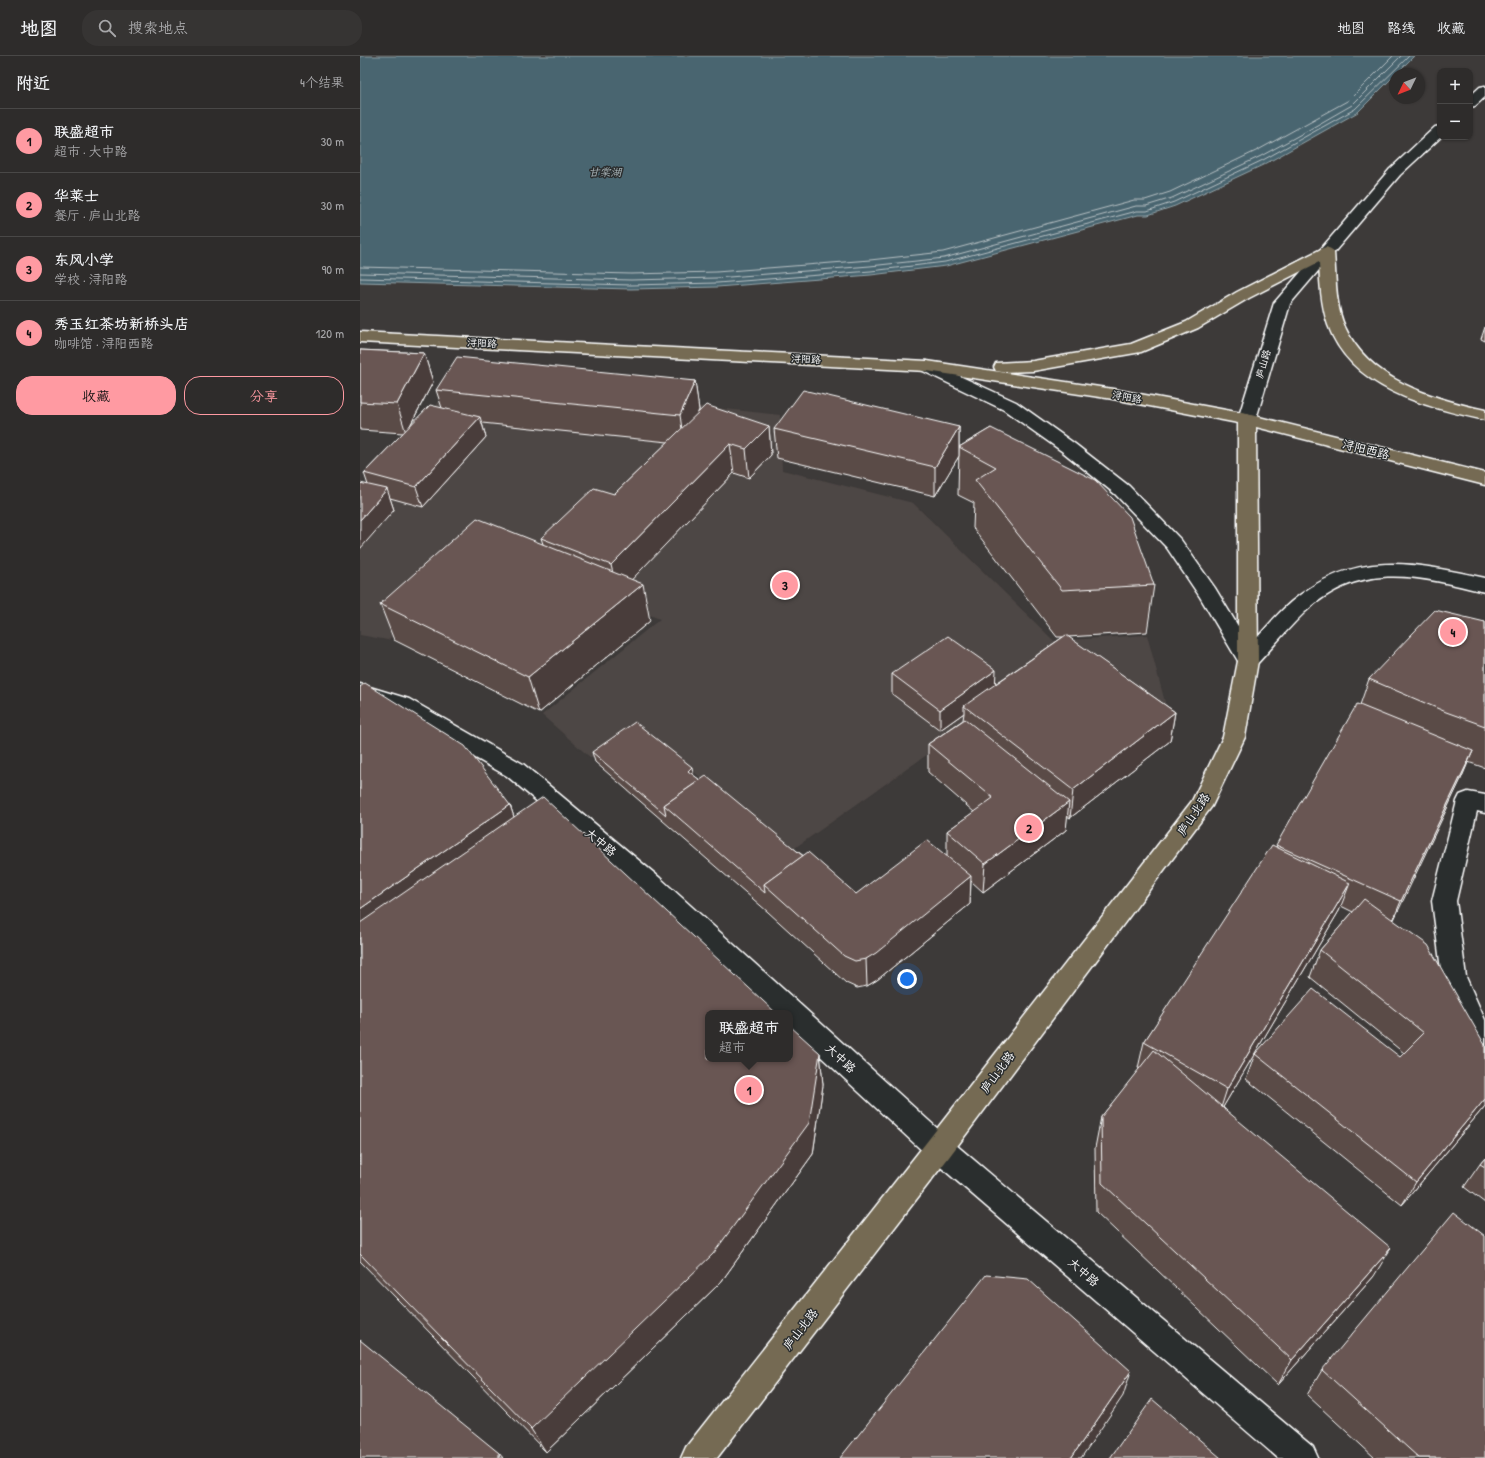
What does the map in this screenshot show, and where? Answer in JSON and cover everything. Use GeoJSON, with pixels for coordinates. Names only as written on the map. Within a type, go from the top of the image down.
{"type":"FeatureCollection","features":[{"type":"Feature","properties":{"kind":"main road"},"geometry":{"type":"LineString","coordinates":[[927,366],[992,368],[1033,366],[1082,359],[1135,348],[1192,325],[1243,295],[1326,252],[1332,309],[1337,326],[1345,344],[1362,364],[1386,381],[1416,397],[1460,410],[1485,415]]}},
{"type":"Feature","properties":{"kind":"main road","name":"浔阳路"},"geometry":{"type":"LineString","coordinates":[[360,337],[927,366],[1113,394],[1247,419]]}},
{"type":"Feature","properties":{"kind":"main road","name":"浔阳西路"},"geometry":{"type":"LineString","coordinates":[[1247,419],[1485,479]]}},
{"type":"Feature","properties":{"kind":"main road","name":"庐山路"},"geometry":{"type":"LineString","coordinates":[[1247,419],[1248,661]]}},
{"type":"Feature","properties":{"kind":"main road","name":"庐山北路"},"geometry":{"type":"LineString","coordinates":[[697,1458],[939,1148],[1201,806],[1234,737],[1248,661]]}},
{"type":"Feature","properties":{"kind":"street"},"geometry":{"type":"LineString","coordinates":[[1473,100],[1485,90]]}},
{"type":"Feature","properties":{"kind":"street","name":"庐山路"},"geometry":{"type":"LineString","coordinates":[[1247,419],[1282,303],[1395,172],[1437,133]]}},
{"type":"Feature","properties":{"kind":"street"},"geometry":{"type":"LineString","coordinates":[[927,366],[1010,406],[1069,448],[1122,490],[1174,544],[1208,593],[1248,661],[1297,608],[1324,588],[1348,576],[1378,569],[1423,572],[1485,585]]}},
{"type":"Feature","properties":{"kind":"street","name":"大中路"},"geometry":{"type":"LineString","coordinates":[[360,692],[401,705],[515,770],[652,885],[788,1010]]}},
{"type":"Feature","properties":{"kind":"street"},"geometry":{"type":"LineString","coordinates":[[1485,804],[1468,801],[1444,901],[1454,977],[1485,1050]]}},
{"type":"Feature","properties":{"kind":"street","name":"大中路"},"geometry":{"type":"LineString","coordinates":[[793,1014],[939,1148],[1302,1458]]}},
{"type":"Feature","properties":{"kind":"shaded area"},"geometry":{"type":"Polygon","coordinates":[[[454,380],[780,415],[782,470],[913,503],[1054,641],[1147,635],[1173,732],[1064,658],[789,852],[639,726],[591,758],[542,715],[660,619],[487,550],[388,640],[360,635],[360,491],[421,427],[454,380]]]}},
{"type":"Feature","properties":{"kind":"water","name":"甘棠湖"},"geometry":{"type":"Polygon","coordinates":[[[360,56],[1414,56],[1402,68],[1389,68],[1389,81],[1358,112],[1265,164],[1175,206],[1148,215],[1138,215],[946,266],[871,275],[717,287],[631,289],[360,282],[360,56]]]}},
{"type":"Feature","properties":{"kind":"building"},"geometry":{"type":"Polygon","coordinates":[[[360,350],[424,353],[397,404],[360,402],[360,350]]]}},
{"type":"Feature","properties":{"kind":"building"},"geometry":{"type":"Polygon","coordinates":[[[457,357],[695,381],[680,415],[436,390],[457,357]]]}},
{"type":"Feature","properties":{"kind":"building"},"geometry":{"type":"Polygon","coordinates":[[[803,390],[959,427],[935,467],[774,429],[803,390]]]}},
{"type":"Feature","properties":{"kind":"building"},"geometry":{"type":"Polygon","coordinates":[[[430,405],[480,417],[416,487],[364,473],[430,405]]]}},
{"type":"Feature","properties":{"kind":"building"},"geometry":{"type":"Polygon","coordinates":[[[706,405],[769,426],[746,449],[730,444],[611,565],[541,538],[594,488],[614,494],[706,405]]]}},
{"type":"Feature","properties":{"kind":"building"},"geometry":{"type":"Polygon","coordinates":[[[991,428],[1095,480],[1130,517],[1154,585],[1062,590],[975,480],[996,467],[959,447],[991,428]]]}},
{"type":"Feature","properties":{"kind":"building"},"geometry":{"type":"Polygon","coordinates":[[[360,483],[387,489],[360,520],[360,483]]]}},
{"type":"Feature","properties":{"kind":"building"},"geometry":{"type":"Polygon","coordinates":[[[477,518],[643,584],[528,677],[380,604],[477,518]]]}},
{"type":"Feature","properties":{"kind":"building"},"geometry":{"type":"Polygon","coordinates":[[[1435,610],[1485,622],[1485,726],[1446,712],[1369,679],[1435,610]]]}},
{"type":"Feature","properties":{"kind":"building"},"geometry":{"type":"Polygon","coordinates":[[[1066,635],[1175,712],[1073,790],[964,706],[1066,635]]]}},
{"type":"Feature","properties":{"kind":"building"},"geometry":{"type":"Polygon","coordinates":[[[948,636],[996,670],[940,710],[892,674],[948,636]]]}},
{"type":"Feature","properties":{"kind":"building"},"geometry":{"type":"Polygon","coordinates":[[[365,683],[465,746],[510,805],[360,909],[360,687],[365,683]]]}},
{"type":"Feature","properties":{"kind":"building"},"geometry":{"type":"Polygon","coordinates":[[[1357,704],[1473,751],[1401,901],[1276,845],[1357,704]]]}},
{"type":"Feature","properties":{"kind":"building"},"geometry":{"type":"Polygon","coordinates":[[[965,719],[1069,802],[985,864],[947,831],[993,798],[928,744],[965,719]]]}},
{"type":"Feature","properties":{"kind":"building"},"geometry":{"type":"Polygon","coordinates":[[[635,722],[692,767],[688,771],[700,780],[664,805],[666,815],[592,752],[635,722]]]}},
{"type":"Feature","properties":{"kind":"building"},"geometry":{"type":"Polygon","coordinates":[[[706,776],[803,856],[764,884],[765,893],[664,805],[706,776]]]}},
{"type":"Feature","properties":{"kind":"building"},"geometry":{"type":"Polygon","coordinates":[[[543,797],[773,1010],[705,1010],[705,1062],[793,1062],[793,1029],[820,1053],[809,1123],[713,1254],[531,1429],[360,1254],[360,923],[543,797]]]}},
{"type":"Feature","properties":{"kind":"building"},"geometry":{"type":"Polygon","coordinates":[[[927,840],[971,876],[876,953],[866,959],[855,961],[844,956],[764,884],[808,852],[856,894],[927,840]]]}},
{"type":"Feature","properties":{"kind":"building"},"geometry":{"type":"Polygon","coordinates":[[[1272,845],[1350,883],[1227,1089],[1144,1042],[1272,845]]]}},
{"type":"Feature","properties":{"kind":"building"},"geometry":{"type":"Polygon","coordinates":[[[1364,899],[1428,945],[1485,1045],[1485,1099],[1416,1182],[1255,1054],[1313,989],[1400,1057],[1424,1033],[1320,950],[1364,899]]]}},
{"type":"Feature","properties":{"kind":"building"},"geometry":{"type":"Polygon","coordinates":[[[1154,1050],[1391,1248],[1292,1360],[1102,1183],[1101,1117],[1154,1050]]]}},
{"type":"Feature","properties":{"kind":"building"},"geometry":{"type":"Polygon","coordinates":[[[1485,1158],[1485,1167],[1480,1164],[1485,1158]]]}},
{"type":"Feature","properties":{"kind":"building"},"geometry":{"type":"Polygon","coordinates":[[[1454,1212],[1485,1236],[1485,1458],[1419,1458],[1322,1370],[1454,1212]]]}},
{"type":"Feature","properties":{"kind":"building"},"geometry":{"type":"Polygon","coordinates":[[[986,1275],[1028,1279],[1131,1371],[1071,1458],[840,1458],[986,1275]]]}},
{"type":"Feature","properties":{"kind":"building"},"geometry":{"type":"Polygon","coordinates":[[[360,1340],[499,1453],[499,1458],[360,1458],[360,1340]]]}},
{"type":"Feature","properties":{"kind":"building"},"geometry":{"type":"Polygon","coordinates":[[[1152,1399],[1221,1458],[1110,1458],[1152,1399]]]}},
{"type":"Feature","properties":{"kind":"place","name":"东风小学"},"geometry":{"type":"Point","coordinates":[785,585]}},
{"type":"Feature","properties":{"kind":"place","name":"秀玉红茶坊新桥头店"},"geometry":{"type":"Point","coordinates":[1453,632]}},
{"type":"Feature","properties":{"kind":"place","name":"华莱士"},"geometry":{"type":"Point","coordinates":[1029,828]}},
{"type":"Feature","properties":{"kind":"place","name":"联盛超市"},"geometry":{"type":"Point","coordinates":[749,1090]}}]}
